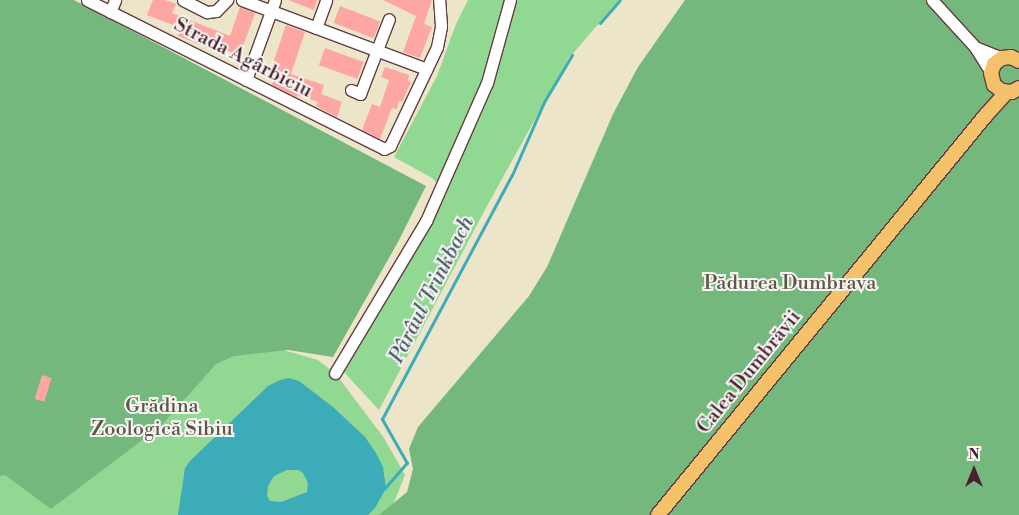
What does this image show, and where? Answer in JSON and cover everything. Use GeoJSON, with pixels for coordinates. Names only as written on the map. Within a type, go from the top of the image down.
{"type":"FeatureCollection","features":[{"type":"Feature","properties":{"kind":"main road"},"geometry":{"type":"LineString","coordinates":[[1013,90],[992,79],[994,64],[1014,59]]}},
{"type":"Feature","properties":{"kind":"main road","name":"Calea Dumbrăvii"},"geometry":{"type":"LineString","coordinates":[[986,115],[992,79]]}},
{"type":"Feature","properties":{"kind":"main road","name":"Calea Dumbrăvii"},"geometry":{"type":"LineString","coordinates":[[658,515],[986,115],[1013,90]]}},
{"type":"Feature","properties":{"kind":"street","name":"Strada Agârbiciu"},"geometry":{"type":"LineString","coordinates":[[87,0],[384,149],[390,146],[427,69]]}},
{"type":"Feature","properties":{"kind":"street"},"geometry":{"type":"LineString","coordinates":[[110,12],[115,0]]}},
{"type":"Feature","properties":{"kind":"street"},"geometry":{"type":"LineString","coordinates":[[183,0],[207,12],[216,11],[227,0]]}},
{"type":"Feature","properties":{"kind":"street"},"geometry":{"type":"LineString","coordinates":[[242,0],[273,6],[316,28],[427,69],[440,36],[438,0]]}},
{"type":"Feature","properties":{"kind":"street"},"geometry":{"type":"LineString","coordinates":[[316,28],[326,0]]}},
{"type":"Feature","properties":{"kind":"street"},"geometry":{"type":"LineString","coordinates":[[335,373],[426,221],[487,83],[510,0]]}},
{"type":"Feature","properties":{"kind":"street"},"geometry":{"type":"LineString","coordinates":[[932,0],[975,47],[992,79]]}},
{"type":"Feature","properties":{"kind":"street"},"geometry":{"type":"LineString","coordinates":[[246,80],[273,6]]}},
{"type":"Feature","properties":{"kind":"street"},"geometry":{"type":"LineString","coordinates":[[351,90],[360,94],[389,19]]}},
{"type":"Feature","properties":{"kind":"street"},"geometry":{"type":"LineString","coordinates":[[975,47],[1014,59]]}},
{"type":"Feature","properties":{"kind":"green space"},"geometry":{"type":"Polygon","coordinates":[[[0,0],[74,0],[426,186],[398,242],[333,357],[288,350],[234,356],[216,364],[161,426],[51,509],[5,475],[0,476],[0,0]]]}},
{"type":"Feature","properties":{"kind":"green space"},"geometry":{"type":"Polygon","coordinates":[[[468,0],[619,0],[569,58],[487,206],[379,410],[343,371],[446,192],[432,178],[394,157],[437,76],[456,24],[468,0]]]}},
{"type":"Feature","properties":{"kind":"green space","name":"Pădurea Dumbrava"},"geometry":{"type":"Polygon","coordinates":[[[685,0],[1019,0],[1019,515],[379,515],[407,492],[413,469],[409,449],[418,427],[529,296],[547,267],[613,114],[638,67],[685,0]]]}},
{"type":"Feature","properties":{"kind":"green space","name":"Grădina Zoologică Sibiu"},"geometry":{"type":"Polygon","coordinates":[[[180,320],[318,360],[335,373],[384,438],[405,475],[389,515],[0,515],[0,369],[180,320]]]}},
{"type":"Feature","properties":{"kind":"water"},"geometry":{"type":"Polygon","coordinates":[[[289,378],[299,381],[333,407],[365,437],[383,467],[386,488],[375,508],[368,515],[178,515],[185,468],[190,461],[268,386],[289,378]],[[287,470],[274,476],[268,486],[267,496],[270,501],[281,502],[307,492],[308,483],[303,473],[299,470],[287,470]]]}},
{"type":"Feature","properties":{"kind":"building"},"geometry":{"type":"Polygon","coordinates":[[[153,0],[165,0],[176,4],[172,13],[230,36],[240,7],[255,13],[240,55],[222,49],[220,52],[178,36],[181,28],[147,15],[153,0]]]}},
{"type":"Feature","properties":{"kind":"building"},"geometry":{"type":"Polygon","coordinates":[[[288,0],[317,0],[314,10],[288,0]]]}},
{"type":"Feature","properties":{"kind":"building"},"geometry":{"type":"Polygon","coordinates":[[[383,0],[432,0],[424,24],[432,27],[420,58],[403,52],[416,16],[383,0]]]}},
{"type":"Feature","properties":{"kind":"building"},"geometry":{"type":"Polygon","coordinates":[[[340,6],[380,21],[374,38],[334,23],[340,6]]]}},
{"type":"Feature","properties":{"kind":"building"},"geometry":{"type":"Polygon","coordinates":[[[286,25],[305,32],[291,74],[324,85],[321,94],[342,102],[337,117],[316,106],[318,102],[297,95],[297,97],[272,85],[277,71],[271,69],[286,25]]]}},
{"type":"Feature","properties":{"kind":"building"},"geometry":{"type":"Polygon","coordinates":[[[325,48],[364,62],[357,79],[319,65],[325,48]]]}},
{"type":"Feature","properties":{"kind":"building"},"geometry":{"type":"Polygon","coordinates":[[[385,67],[409,75],[408,81],[411,82],[402,102],[399,101],[397,109],[392,108],[380,139],[362,130],[372,104],[380,107],[389,80],[381,77],[385,67]]]}},
{"type":"Feature","properties":{"kind":"building"},"geometry":{"type":"Polygon","coordinates":[[[42,375],[52,378],[44,402],[35,399],[42,375]]]}},
{"type":"Feature","properties":{"kind":"waterway","name":"Pârâul Trinkbach"},"geometry":{"type":"LineString","coordinates":[[600,23],[620,0]]}},
{"type":"Feature","properties":{"kind":"waterway","name":"Pârâul Trinkbach"},"geometry":{"type":"LineString","coordinates":[[384,489],[407,463],[382,419],[512,175],[544,102],[572,55]]}}]}
